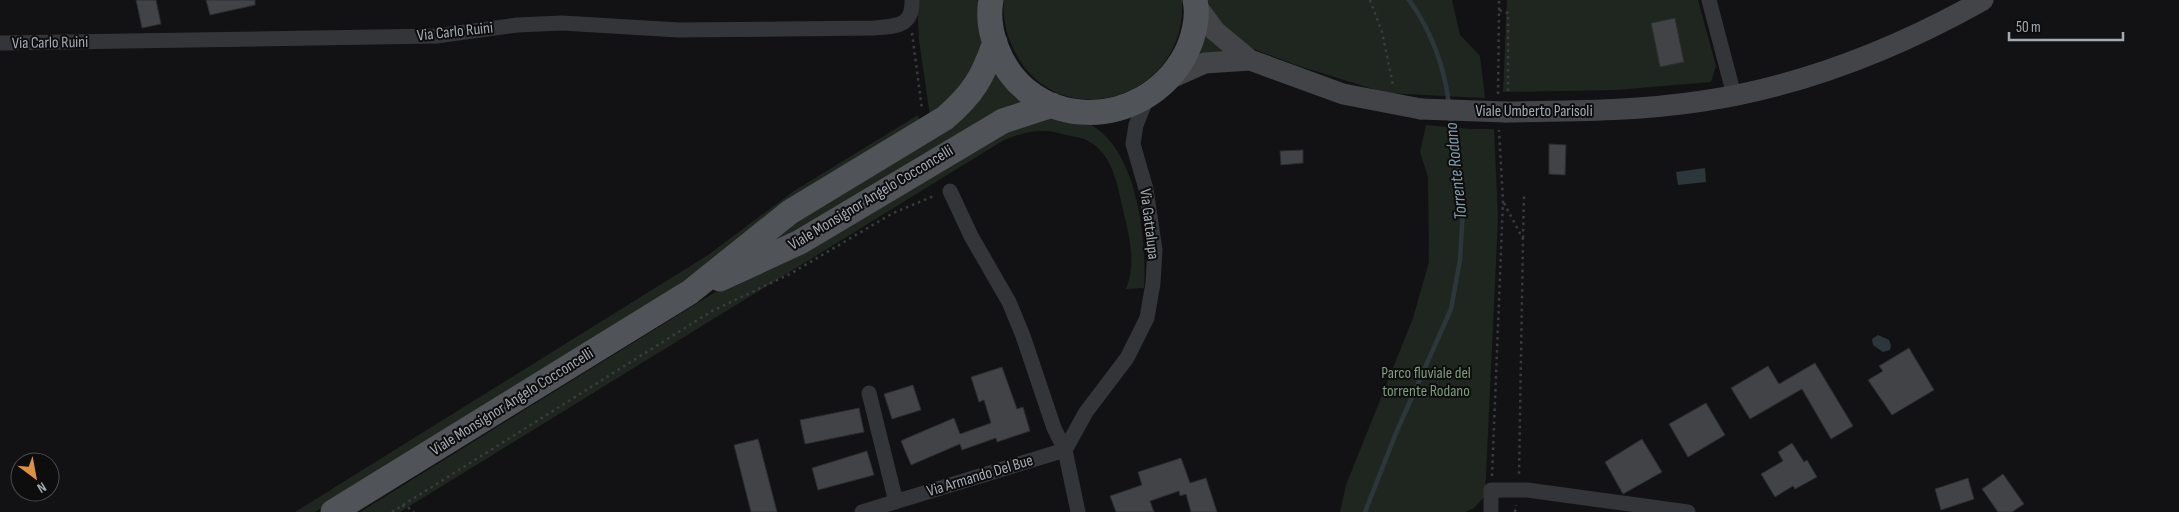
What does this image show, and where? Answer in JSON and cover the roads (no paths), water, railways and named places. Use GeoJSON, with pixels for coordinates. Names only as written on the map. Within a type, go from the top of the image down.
{"type":"FeatureCollection","features":[{"type":"Feature","properties":{"kind":"main road","name":"Viale Umberto Parisoli"},"geometry":{"type":"LineString","coordinates":[[1196,2],[1215,31],[1250,60],[1343,94],[1421,109],[1634,108],[1704,101],[1811,75],[1877,52],[1945,21],[1983,0]]}},
{"type":"Feature","properties":{"kind":"main road"},"geometry":{"type":"LineString","coordinates":[[989,2],[995,42],[1000,55],[1016,80],[1039,98],[1052,105],[1068,110],[1091,112],[1116,110],[1147,98],[1169,79],[1186,52],[1192,37],[1196,2]]}},
{"type":"Feature","properties":{"kind":"main road","name":"Viale Monsignor Angelo Cocconcelli"},"geometry":{"type":"LineString","coordinates":[[334,512],[690,292],[790,212],[945,118],[963,103],[978,84],[995,42]]}},
{"type":"Feature","properties":{"kind":"main road","name":"Viale Umberto Parisoli"},"geometry":{"type":"LineString","coordinates":[[1169,79],[1205,63],[1250,60]]}},
{"type":"Feature","properties":{"kind":"main road","name":"Viale Monsignor Angelo Cocconcelli"},"geometry":{"type":"LineString","coordinates":[[690,292],[800,242],[1002,121],[1052,105]]}},
{"type":"Feature","properties":{"kind":"street","name":"Via Carlo Ruini"},"geometry":{"type":"LineString","coordinates":[[0,43],[436,36],[517,26],[562,23],[679,30],[874,28],[894,26],[908,19],[912,14],[912,0]]}},
{"type":"Feature","properties":{"kind":"street"},"geometry":{"type":"LineString","coordinates":[[1709,0],[1734,95]]}},
{"type":"Feature","properties":{"kind":"street","name":"Via Gattalupa"},"geometry":{"type":"LineString","coordinates":[[1065,450],[1086,412],[1127,358],[1147,318],[1155,268],[1155,250],[1146,189],[1133,144],[1136,124],[1147,98]]}},
{"type":"Feature","properties":{"kind":"street"},"geometry":{"type":"LineString","coordinates":[[950,191],[971,236],[1010,302],[1024,336],[1054,428],[1065,450],[1078,512]]}},
{"type":"Feature","properties":{"kind":"street"},"geometry":{"type":"LineString","coordinates":[[869,393],[896,502]]}},
{"type":"Feature","properties":{"kind":"street","name":"Via Armando Del Bue"},"geometry":{"type":"LineString","coordinates":[[862,512],[1065,450]]}},
{"type":"Feature","properties":{"kind":"street"},"geometry":{"type":"LineString","coordinates":[[1491,512],[1492,490],[1519,490],[1688,512]]}},
{"type":"Feature","properties":{"kind":"waterway","name":"Torrente Rodano"},"geometry":{"type":"LineString","coordinates":[[1409,0],[1424,24],[1436,50],[1444,77],[1449,105]]}},
{"type":"Feature","properties":{"kind":"waterway","name":"Torrente Rodano"},"geometry":{"type":"LineString","coordinates":[[1365,512],[1396,433],[1451,309],[1460,260],[1463,209],[1450,115]]}},
{"type":"Feature","properties":{"kind":"park label","name":"Parco fluviale del torrente Rodano"},"geometry":{"type":"Point","coordinates":[1426,382]}}]}
